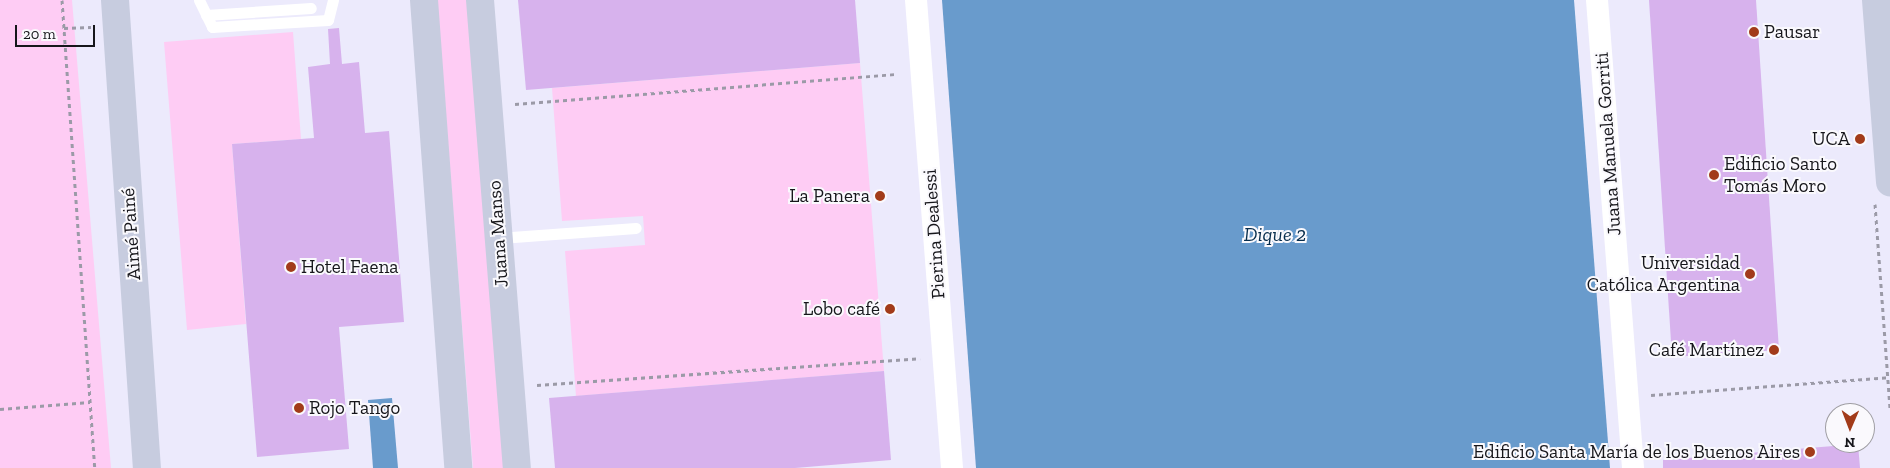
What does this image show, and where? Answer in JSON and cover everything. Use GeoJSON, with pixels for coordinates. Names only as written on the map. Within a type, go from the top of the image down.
{"type":"FeatureCollection","features":[{"type":"Feature","properties":{"kind":"street","name":"Aimé Painé"},"geometry":{"type":"LineString","coordinates":[[115,0],[147,468]]}},
{"type":"Feature","properties":{"kind":"street"},"geometry":{"type":"LineString","coordinates":[[424,0],[458,468]]}},
{"type":"Feature","properties":{"kind":"street","name":"Juana Manso"},"geometry":{"type":"LineString","coordinates":[[480,0],[517,468]]}},
{"type":"Feature","properties":{"kind":"street","name":"Pierina Dealessi"},"geometry":{"type":"LineString","coordinates":[[916,0],[952,468]]}},
{"type":"Feature","properties":{"kind":"street","name":"Juana Manuela Gorriti"},"geometry":{"type":"LineString","coordinates":[[1597,0],[1633,468]]}},
{"type":"Feature","properties":{"kind":"street"},"geometry":{"type":"LineString","coordinates":[[1876,0],[1890,182]]}},
{"type":"Feature","properties":{"kind":"lane"},"geometry":{"type":"LineString","coordinates":[[199,0],[212,27],[328,20],[333,0]]}},
{"type":"Feature","properties":{"kind":"lane"},"geometry":{"type":"LineString","coordinates":[[206,15],[311,8]]}},
{"type":"Feature","properties":{"kind":"lane"},"geometry":{"type":"LineString","coordinates":[[499,238],[636,228]]}},
{"type":"Feature","properties":{"kind":"path"},"geometry":{"type":"LineString","coordinates":[[62,0],[95,468]]}},
{"type":"Feature","properties":{"kind":"path"},"geometry":{"type":"LineString","coordinates":[[488,106],[921,72]]}},
{"type":"Feature","properties":{"kind":"path"},"geometry":{"type":"LineString","coordinates":[[510,387],[943,356]]}},
{"type":"Feature","properties":{"kind":"path"},"geometry":{"type":"LineString","coordinates":[[1628,396],[1888,377]]}},
{"type":"Feature","properties":{"kind":"path"},"geometry":{"type":"LineString","coordinates":[[0,409],[90,402]]}},
{"type":"Feature","properties":{"kind":"shaded area"},"geometry":{"type":"Polygon","coordinates":[[[0,0],[72,0],[111,468],[0,468],[0,0]]]}},
{"type":"Feature","properties":{"kind":"shaded area"},"geometry":{"type":"Polygon","coordinates":[[[437,0],[470,0],[506,468],[473,468],[437,0]]]}},
{"type":"Feature","properties":{"kind":"shaded area"},"geometry":{"type":"Polygon","coordinates":[[[293,32],[301,139],[232,144],[246,324],[187,330],[164,42],[293,32]]]}},
{"type":"Feature","properties":{"kind":"shaded area"},"geometry":{"type":"Polygon","coordinates":[[[860,63],[884,371],[576,396],[565,251],[645,245],[643,216],[562,221],[552,88],[860,63]]]}},
{"type":"Feature","properties":{"kind":"water","name":"Dique 2"},"geometry":{"type":"Polygon","coordinates":[[[942,0],[1574,0],[1610,468],[976,468],[942,0]]]}},
{"type":"Feature","properties":{"kind":"water"},"geometry":{"type":"Polygon","coordinates":[[[392,398],[398,468],[373,468],[368,400],[392,398]]]}},
{"type":"Feature","properties":{"kind":"building"},"geometry":{"type":"Polygon","coordinates":[[[518,0],[855,0],[860,63],[526,90],[518,0]]]}},
{"type":"Feature","properties":{"kind":"building","name":"Edificio Santo Tomás Moro"},"geometry":{"type":"Polygon","coordinates":[[[1649,0],[1756,0],[1779,350],[1672,357],[1649,0]]]}},
{"type":"Feature","properties":{"kind":"building"},"geometry":{"type":"Polygon","coordinates":[[[339,28],[342,64],[359,62],[365,133],[389,131],[404,322],[339,327],[349,449],[257,457],[232,144],[314,138],[308,67],[330,64],[328,29],[339,28]]]}},
{"type":"Feature","properties":{"kind":"building"},"geometry":{"type":"Polygon","coordinates":[[[884,371],[891,460],[795,468],[555,468],[549,398],[884,371]]]}},
{"type":"Feature","properties":{"kind":"building","name":"Edificio Santa María de los Buenos Aires"},"geometry":{"type":"Polygon","coordinates":[[[1825,447],[1825,453],[1859,453],[1860,468],[1663,468],[1663,460],[1825,447]]]}},
{"type":"Feature","properties":{"kind":"place","name":"Pausar"},"geometry":{"type":"Point","coordinates":[1754,32]}},
{"type":"Feature","properties":{"kind":"place","name":"UCA"},"geometry":{"type":"Point","coordinates":[1860,139]}},
{"type":"Feature","properties":{"kind":"place","name":"Edificio Santo Tomás Moro"},"geometry":{"type":"Point","coordinates":[1714,175]}},
{"type":"Feature","properties":{"kind":"place","name":"La Panera"},"geometry":{"type":"Point","coordinates":[880,196]}},
{"type":"Feature","properties":{"kind":"place","name":"Hotel Faena"},"geometry":{"type":"Point","coordinates":[291,267]}},
{"type":"Feature","properties":{"kind":"place","name":"Universidad Católica Argentina"},"geometry":{"type":"Point","coordinates":[1750,274]}},
{"type":"Feature","properties":{"kind":"place","name":"Lobo café"},"geometry":{"type":"Point","coordinates":[890,309]}},
{"type":"Feature","properties":{"kind":"place","name":"Café Martínez"},"geometry":{"type":"Point","coordinates":[1774,350]}},
{"type":"Feature","properties":{"kind":"place","name":"Rojo Tango"},"geometry":{"type":"Point","coordinates":[299,408]}},
{"type":"Feature","properties":{"kind":"place","name":"Edificio Santa María de los Buenos Aires"},"geometry":{"type":"Point","coordinates":[1810,452]}}]}
